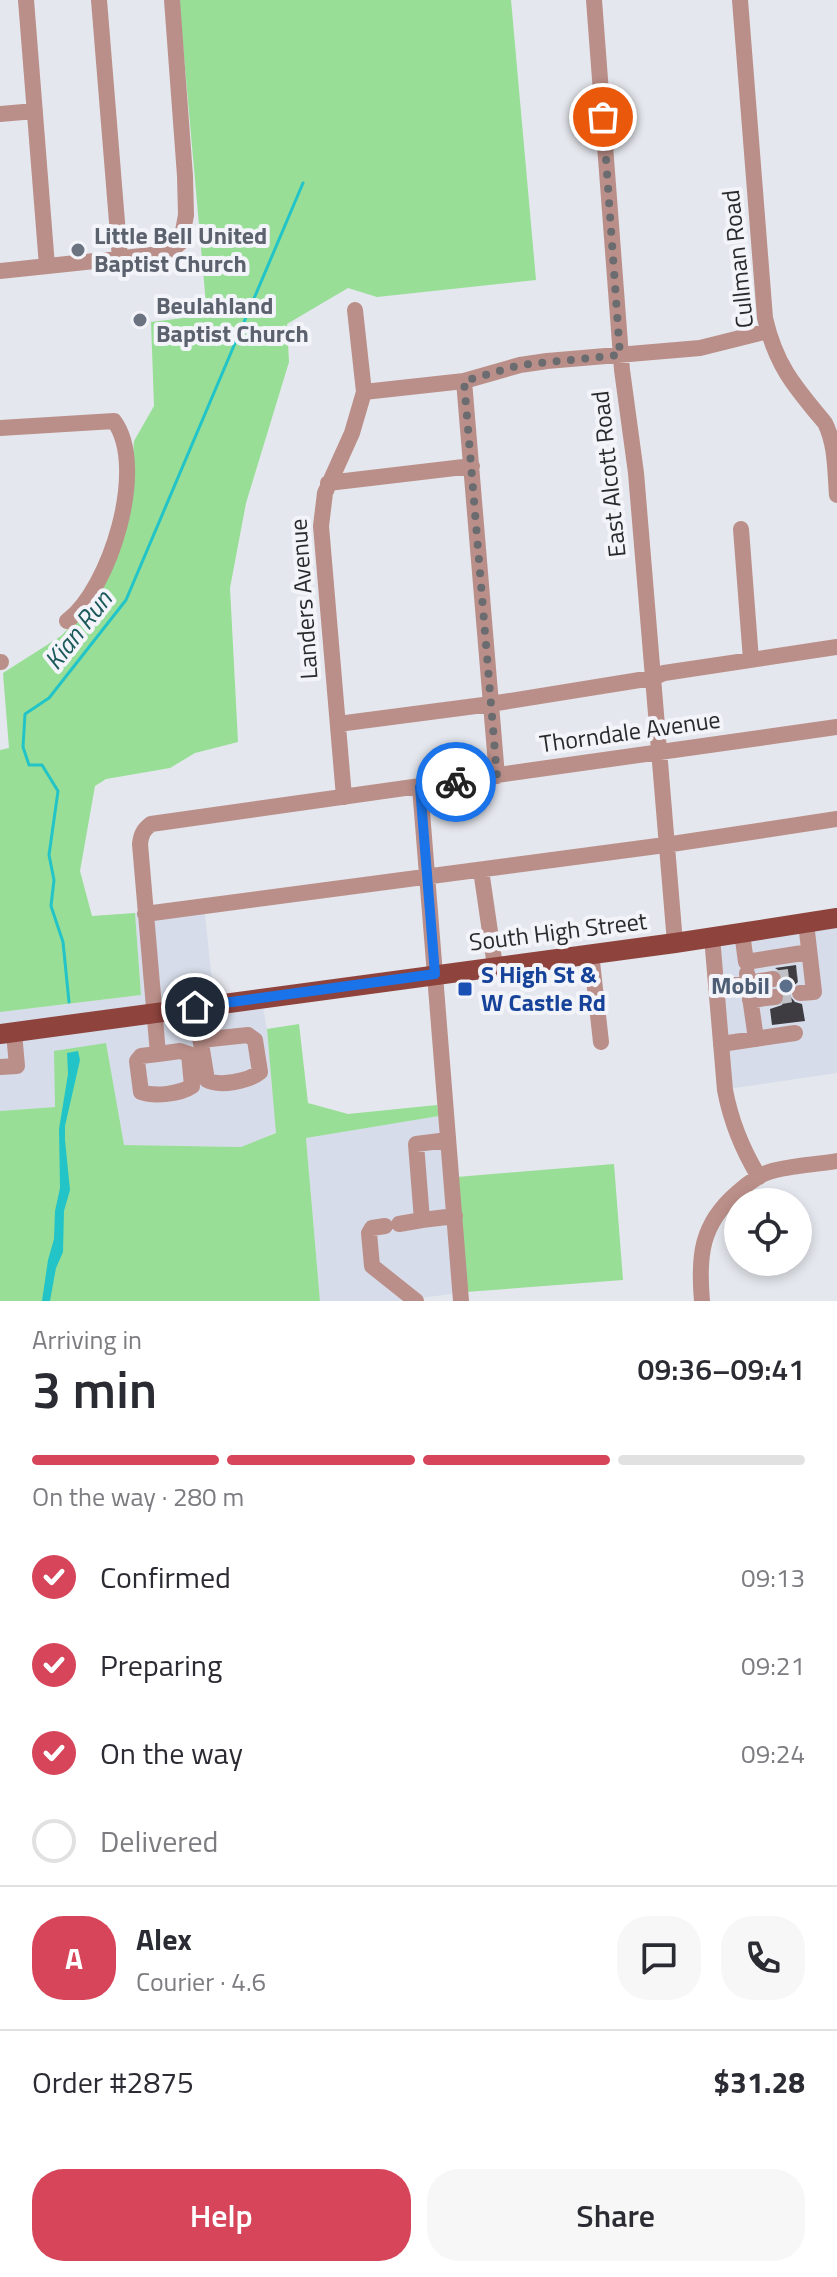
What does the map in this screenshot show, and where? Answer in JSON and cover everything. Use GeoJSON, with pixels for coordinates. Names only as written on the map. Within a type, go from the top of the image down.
{"type":"FeatureCollection","features":[{"type":"Feature","properties":{"kind":"main road","name":"South High Street"},"geometry":{"type":"LineString","coordinates":[[7,1034],[837,918]]}},
{"type":"Feature","properties":{"kind":"street"},"geometry":{"type":"LineString","coordinates":[[26,0],[47,266]]}},
{"type":"Feature","properties":{"kind":"street"},"geometry":{"type":"LineString","coordinates":[[99,0],[120,259]]}},
{"type":"Feature","properties":{"kind":"street"},"geometry":{"type":"LineString","coordinates":[[0,271],[166,253],[181,242],[186,215],[185,176],[172,0]]}},
{"type":"Feature","properties":{"kind":"street","name":"East Alcott Road"},"geometry":{"type":"LineString","coordinates":[[594,0],[620,355],[637,486],[675,943]]}},
{"type":"Feature","properties":{"kind":"street","name":"Cullman Road"},"geometry":{"type":"LineString","coordinates":[[740,0],[762,303],[768,331],[790,381],[828,430],[837,495]]}},
{"type":"Feature","properties":{"kind":"street"},"geometry":{"type":"LineString","coordinates":[[0,114],[35,111]]}},
{"type":"Feature","properties":{"kind":"street","name":"Landers Avenue"},"geometry":{"type":"LineString","coordinates":[[344,797],[321,526],[322,503],[328,483],[352,433],[364,392],[355,310]]}},
{"type":"Feature","properties":{"kind":"street"},"geometry":{"type":"LineString","coordinates":[[364,392],[464,381],[520,365],[700,348],[768,331]]}},
{"type":"Feature","properties":{"kind":"street"},"geometry":{"type":"LineString","coordinates":[[464,381],[497,776]]}},
{"type":"Feature","properties":{"kind":"street"},"geometry":{"type":"LineString","coordinates":[[0,428],[114,421],[124,438],[126,479],[122,515],[95,588],[80,610],[67,621]]}},
{"type":"Feature","properties":{"kind":"street"},"geometry":{"type":"LineString","coordinates":[[328,483],[472,466]]}},
{"type":"Feature","properties":{"kind":"street"},"geometry":{"type":"LineString","coordinates":[[741,529],[751,660]]}},
{"type":"Feature","properties":{"kind":"street"},"geometry":{"type":"LineString","coordinates":[[338,724],[491,704],[652,678],[664,673],[837,647]]}},
{"type":"Feature","properties":{"kind":"street","name":"Thorndale Avenue"},"geometry":{"type":"LineString","coordinates":[[145,914],[141,836],[145,828],[157,822],[837,727]]}},
{"type":"Feature","properties":{"kind":"street"},"geometry":{"type":"LineString","coordinates":[[420,787],[461,1299],[443,1301]]}},
{"type":"Feature","properties":{"kind":"street"},"geometry":{"type":"LineString","coordinates":[[158,1054],[145,914],[837,819]]}},
{"type":"Feature","properties":{"kind":"street"},"geometry":{"type":"LineString","coordinates":[[481,870],[495,966]]}},
{"type":"Feature","properties":{"kind":"street"},"geometry":{"type":"LineString","coordinates":[[800,993],[814,992],[804,974],[809,952],[806,923]]}},
{"type":"Feature","properties":{"kind":"street"},"geometry":{"type":"LineString","coordinates":[[742,933],[756,1039]]}},
{"type":"Feature","properties":{"kind":"street"},"geometry":{"type":"LineString","coordinates":[[712,937],[729,1111],[759,1177]]}},
{"type":"Feature","properties":{"kind":"street"},"geometry":{"type":"LineString","coordinates":[[746,962],[809,952]]}},
{"type":"Feature","properties":{"kind":"street"},"geometry":{"type":"LineString","coordinates":[[591,953],[601,1042]]}},
{"type":"Feature","properties":{"kind":"street"},"geometry":{"type":"LineString","coordinates":[[716,988],[749,991],[774,988]]}},
{"type":"Feature","properties":{"kind":"street"},"geometry":{"type":"LineString","coordinates":[[195,1007],[201,1040]]}},
{"type":"Feature","properties":{"kind":"street"},"geometry":{"type":"LineString","coordinates":[[721,1044],[795,1033]]}},
{"type":"Feature","properties":{"kind":"street"},"geometry":{"type":"LineString","coordinates":[[0,1067],[17,1066],[7,1034]]}},
{"type":"Feature","properties":{"kind":"street"},"geometry":{"type":"LineString","coordinates":[[422,1220],[416,1144],[448,1140]]}},
{"type":"Feature","properties":{"kind":"street"},"geometry":{"type":"LineString","coordinates":[[702,1301],[700,1268],[703,1243],[710,1224],[722,1206],[759,1177],[782,1169],[837,1161]]}},
{"type":"Feature","properties":{"kind":"street"},"geometry":{"type":"LineString","coordinates":[[416,1301],[372,1266],[369,1233],[372,1228],[455,1216]]}},
{"type":"Feature","properties":{"kind":"shaded area"},"geometry":{"type":"Polygon","coordinates":[[[204,905],[215,1009],[262,1003],[277,1132],[242,1147],[123,1145],[106,1044],[55,1107],[0,1111],[0,1012],[141,995],[135,913],[204,905]]]}},
{"type":"Feature","properties":{"kind":"shaded area"},"geometry":{"type":"Polygon","coordinates":[[[837,913],[837,1073],[721,1090],[708,931],[837,913]]]}},
{"type":"Feature","properties":{"kind":"shaded area"},"geometry":{"type":"Polygon","coordinates":[[[439,1116],[466,1292],[398,1301],[320,1301],[306,1138],[439,1116]]]}},
{"type":"Feature","properties":{"kind":"green space"},"geometry":{"type":"Polygon","coordinates":[[[179,0],[511,0],[536,280],[377,297],[348,288],[287,324],[289,362],[246,503],[230,588],[238,742],[195,753],[170,768],[106,779],[95,786],[80,871],[92,916],[135,913],[141,995],[0,1012],[0,750],[9,748],[3,673],[61,636],[88,608],[129,502],[134,441],[154,406],[151,322],[207,315],[179,0]]]}},
{"type":"Feature","properties":{"kind":"green space"},"geometry":{"type":"Polygon","coordinates":[[[299,1024],[308,1103],[348,1114],[437,1105],[439,1116],[306,1138],[320,1301],[0,1301],[0,1111],[55,1107],[54,1051],[106,1043],[124,1145],[241,1147],[276,1133],[267,1029],[299,1024]]]}},
{"type":"Feature","properties":{"kind":"green space"},"geometry":{"type":"Polygon","coordinates":[[[614,1164],[623,1280],[466,1292],[457,1177],[614,1164]]]}},
{"type":"Feature","properties":{"kind":"water"},"geometry":{"type":"Polygon","coordinates":[[[78,1051],[80,1060],[65,1126],[70,1190],[64,1211],[63,1252],[56,1268],[50,1301],[42,1301],[60,1188],[59,1129],[68,1074],[67,1053],[78,1051]]]}},
{"type":"Feature","properties":{"kind":"building"},"geometry":{"type":"Polygon","coordinates":[[[796,965],[798,982],[789,995],[802,1004],[805,1021],[772,1025],[770,1009],[782,1005],[786,996],[780,987],[784,977],[775,968],[796,965]]]}},
{"type":"Feature","properties":{"kind":"waterway","name":"Kian Run"},"geometry":{"type":"LineString","coordinates":[[69,1002],[63,942],[51,906],[54,880],[49,855],[58,791],[42,765],[29,765],[23,747],[25,714],[49,698],[126,600],[303,183]]}},
{"type":"Feature","properties":{"kind":"tunnel"},"geometry":{"type":"LineString","coordinates":[[773,979],[797,976]]}},
{"type":"Feature","properties":{"kind":"tunnel"},"geometry":{"type":"LineString","coordinates":[[775,997],[800,993]]}},
{"type":"Feature","properties":{"kind":"way so far"},"geometry":{"type":"LineString","coordinates":[[456,782],[497,776],[464,381],[520,365],[620,355],[603,117]]}},
{"type":"Feature","properties":{"kind":"place","name":"Little Bell United Baptist Church"},"geometry":{"type":"Point","coordinates":[78,250]}},
{"type":"Feature","properties":{"kind":"place","name":"Beulahland Baptist Church"},"geometry":{"type":"Point","coordinates":[140,320]}},
{"type":"Feature","properties":{"kind":"place","name":"Mobil"},"geometry":{"type":"Point","coordinates":[786,986]}},
{"type":"Feature","properties":{"kind":"place","name":"S High St & W Castle Rd"},"geometry":{"type":"Point","coordinates":[465,989]}},
{"type":"Feature","properties":{"kind":"route"},"geometry":{"type":"LineString","coordinates":[[195,1007],[435,974],[420,787],[456,782]]}}]}
